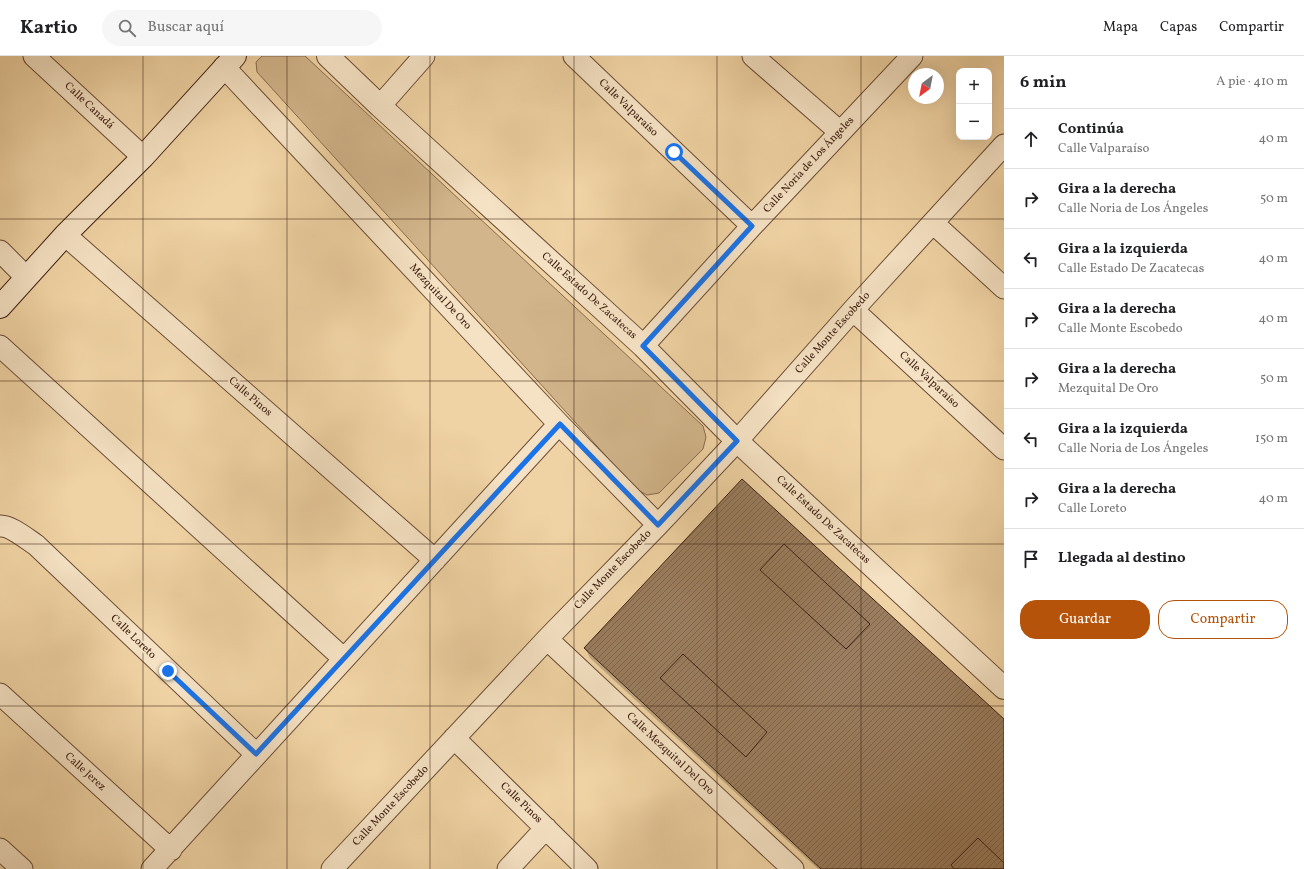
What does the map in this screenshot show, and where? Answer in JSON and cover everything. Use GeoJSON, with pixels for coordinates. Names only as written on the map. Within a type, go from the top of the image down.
{"type":"FeatureCollection","features":[{"type":"Feature","properties":{"kind":"street","name":"Calle Canadá"},"geometry":{"type":"LineString","coordinates":[[34,56],[143,156]]}},
{"type":"Feature","properties":{"kind":"street","name":"Calle Estado De Zacatecas"},"geometry":{"type":"LineString","coordinates":[[328,56],[380,106],[643,346],[737,441],[1004,688]]}},
{"type":"Feature","properties":{"kind":"street"},"geometry":{"type":"LineString","coordinates":[[380,106],[424,56]]}},
{"type":"Feature","properties":{"kind":"street","name":"Calle Valparaíso"},"geometry":{"type":"LineString","coordinates":[[574,56],[752,226]]}},
{"type":"Feature","properties":{"kind":"street"},"geometry":{"type":"LineString","coordinates":[[753,56],[840,132]]}},
{"type":"Feature","properties":{"kind":"street","name":"Calle Noria de Los Ángeles"},"geometry":{"type":"LineString","coordinates":[[643,346],[752,226],[912,56]]}},
{"type":"Feature","properties":{"kind":"street"},"geometry":{"type":"LineString","coordinates":[[0,308],[65,235],[143,156],[229,62]]}},
{"type":"Feature","properties":{"kind":"street","name":"Mezquital De Oro"},"geometry":{"type":"LineString","coordinates":[[229,62],[560,424],[658,525]]}},
{"type":"Feature","properties":{"kind":"street","name":"Calle Monte Escobedo"},"geometry":{"type":"LineString","coordinates":[[332,869],[547,639],[737,441],[853,310],[1004,145]]}},
{"type":"Feature","properties":{"kind":"street"},"geometry":{"type":"LineString","coordinates":[[933,223],[1004,288]]}},
{"type":"Feature","properties":{"kind":"street","name":"Calle Pinos"},"geometry":{"type":"LineString","coordinates":[[65,235],[435,560]]}},
{"type":"Feature","properties":{"kind":"street"},"geometry":{"type":"LineString","coordinates":[[0,251],[26,277]]}},
{"type":"Feature","properties":{"kind":"street","name":"Calle Valparaíso"},"geometry":{"type":"LineString","coordinates":[[853,310],[1004,449]]}},
{"type":"Feature","properties":{"kind":"street"},"geometry":{"type":"LineString","coordinates":[[0,346],[344,659]]}},
{"type":"Feature","properties":{"kind":"street"},"geometry":{"type":"LineString","coordinates":[[152,869],[560,424]]}},
{"type":"Feature","properties":{"kind":"street","name":"Calle Loreto"},"geometry":{"type":"LineString","coordinates":[[2,526],[17,532],[36,545],[256,754]]}},
{"type":"Feature","properties":{"kind":"street","name":"Calle Mezquital Del Oro"},"geometry":{"type":"LineString","coordinates":[[547,639],[793,869]]}},
{"type":"Feature","properties":{"kind":"street","name":"Calle Jerez"},"geometry":{"type":"LineString","coordinates":[[0,694],[171,850]]}},
{"type":"Feature","properties":{"kind":"street","name":"Calle Pinos"},"geometry":{"type":"LineString","coordinates":[[454,738],[587,869]]}},
{"type":"Feature","properties":{"kind":"street"},"geometry":{"type":"LineString","coordinates":[[508,869],[546,828]]}},
{"type":"Feature","properties":{"kind":"street"},"geometry":{"type":"LineString","coordinates":[[0,849],[22,869]]}},
{"type":"Feature","properties":{"kind":"shaded area"},"geometry":{"type":"Polygon","coordinates":[[[262,56],[305,56],[703,426],[706,437],[703,449],[659,493],[647,495],[636,489],[257,72],[256,62],[262,56]]]}},
{"type":"Feature","properties":{"kind":"building"},"geometry":{"type":"Polygon","coordinates":[[[742,479],[1004,719],[1004,869],[821,869],[584,648],[742,479]]]}},
{"type":"Feature","properties":{"kind":"building"},"geometry":{"type":"Polygon","coordinates":[[[784,544],[870,624],[846,649],[760,570],[784,544]]]}},
{"type":"Feature","properties":{"kind":"building"},"geometry":{"type":"Polygon","coordinates":[[[683,654],[767,732],[746,757],[660,678],[683,654]]]}},
{"type":"Feature","properties":{"kind":"building"},"geometry":{"type":"Polygon","coordinates":[[[978,838],[1004,863],[1004,869],[954,869],[951,865],[978,838]]]}},
{"type":"Feature","properties":{"kind":"route"},"geometry":{"type":"LineString","coordinates":[[168,671],[256,754],[560,424],[658,525],[737,441],[643,346],[752,226],[674,152]]}}]}
